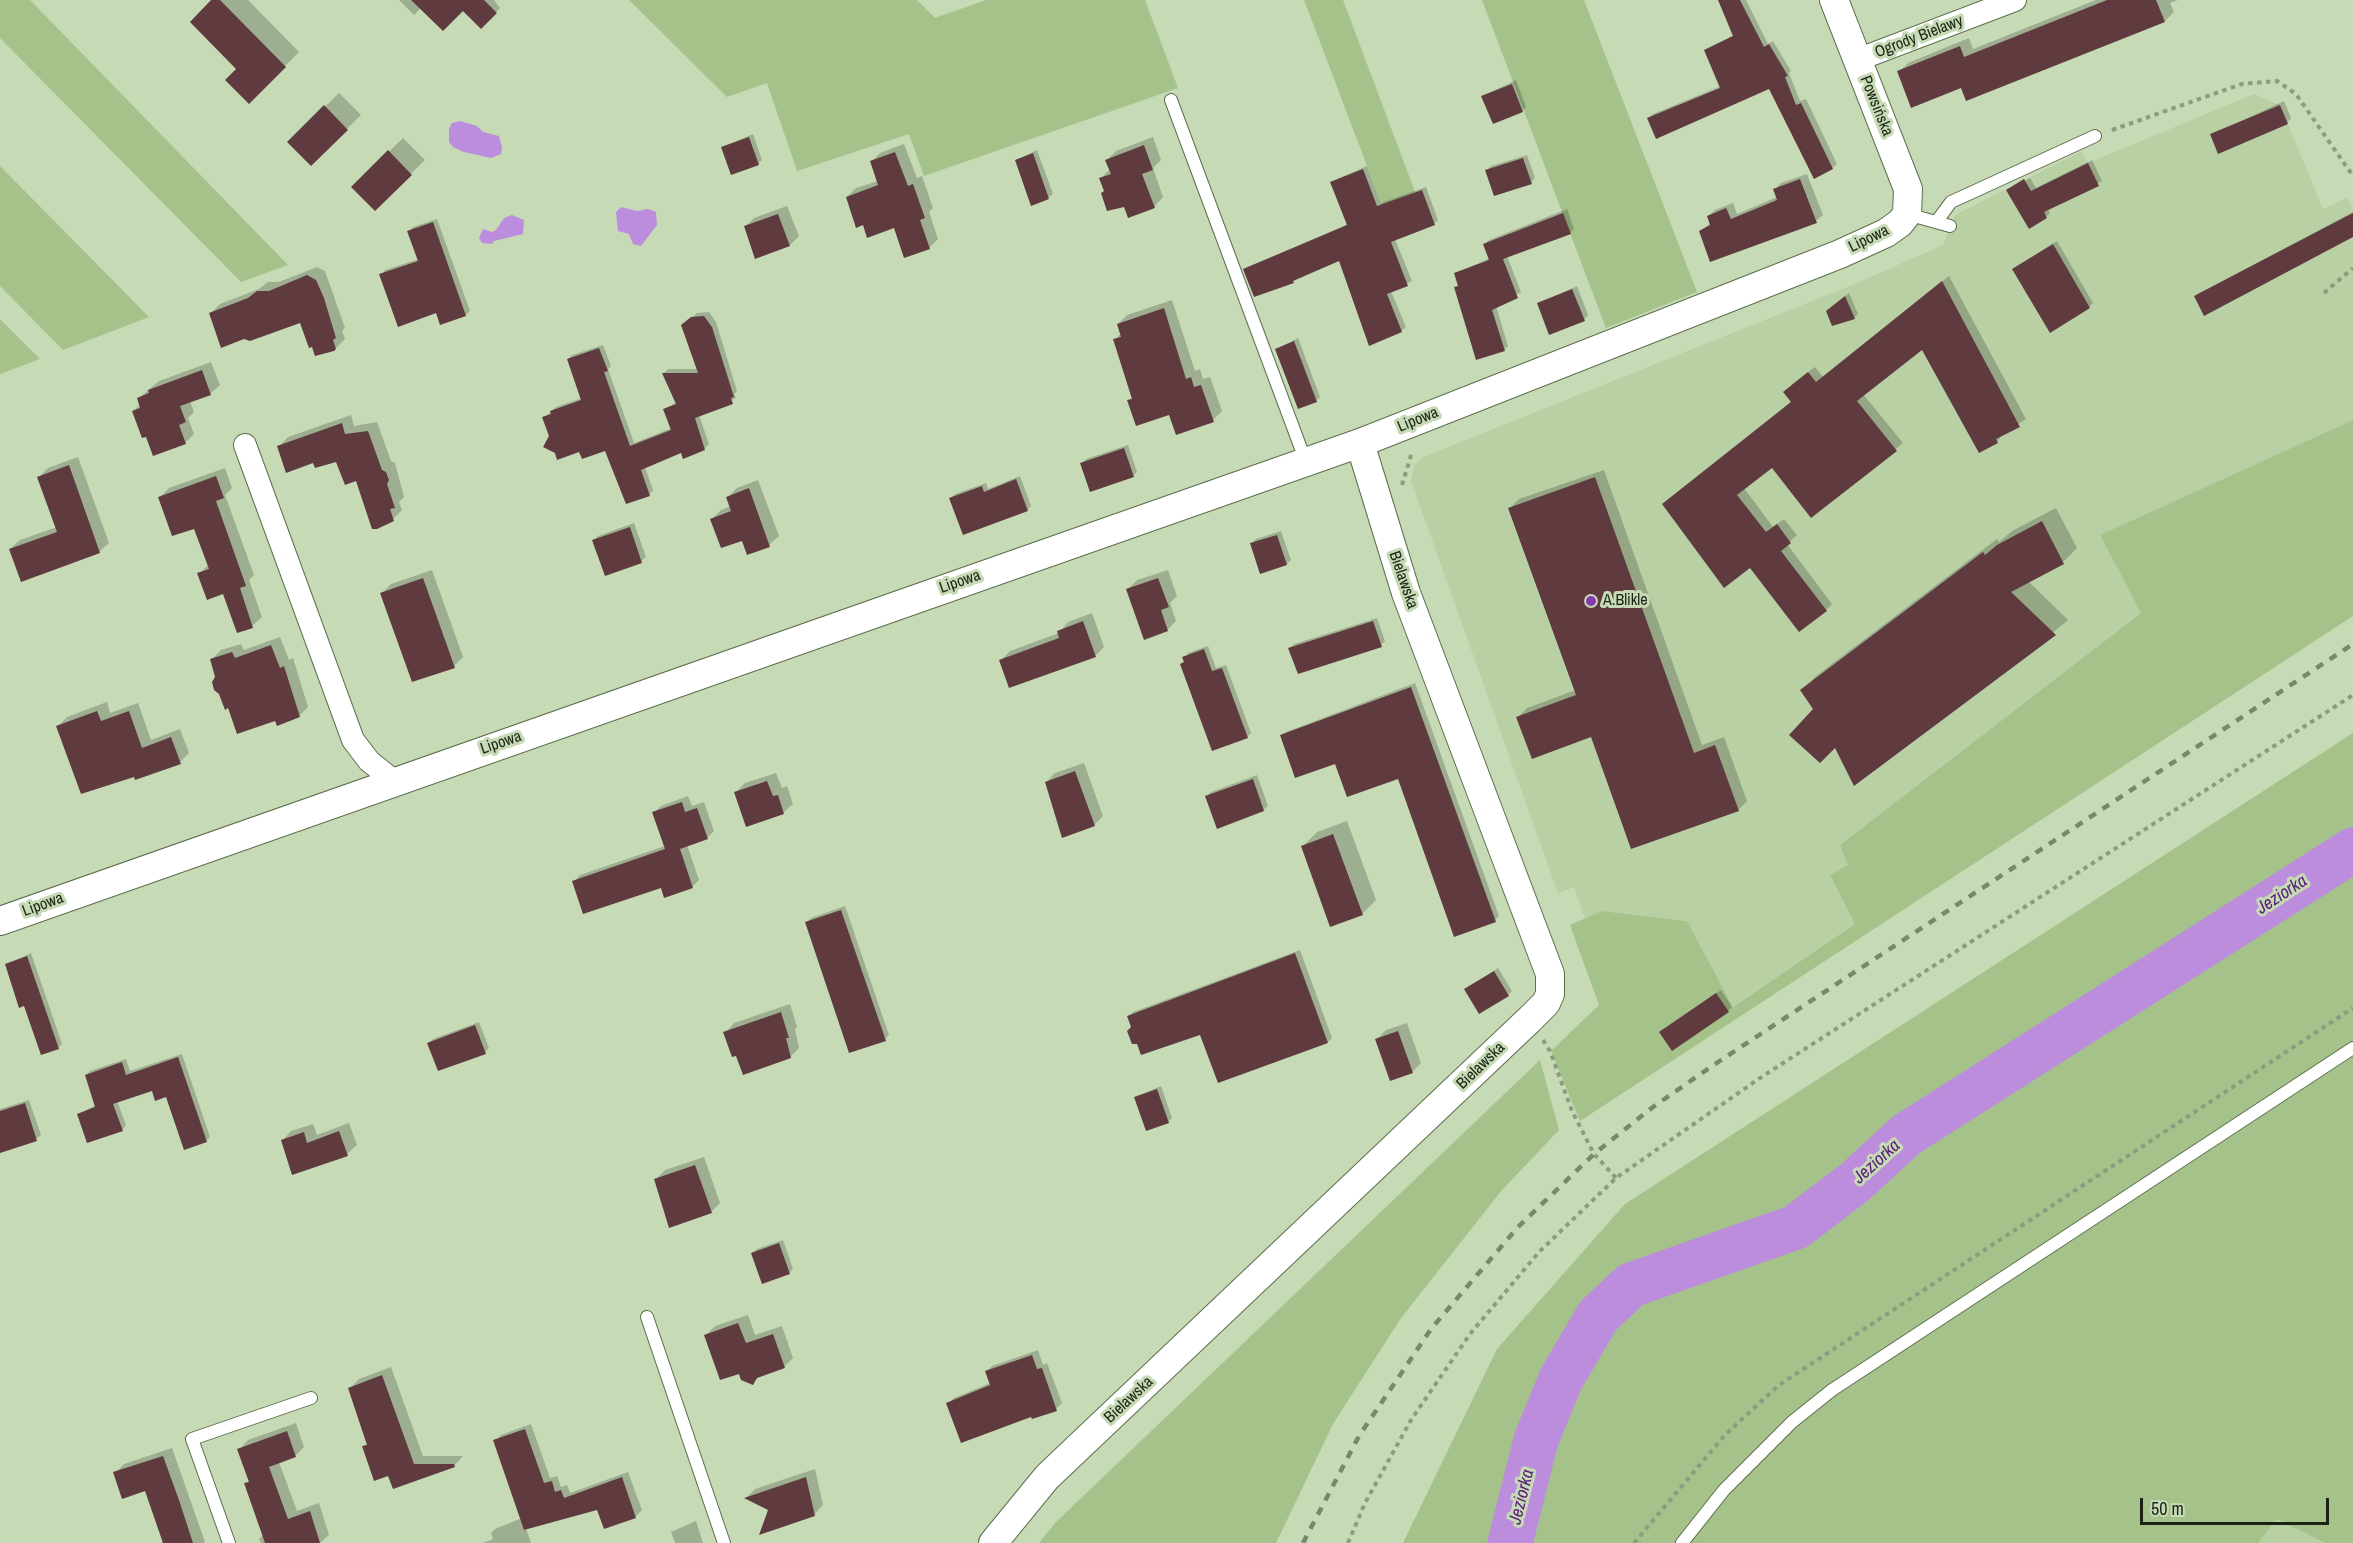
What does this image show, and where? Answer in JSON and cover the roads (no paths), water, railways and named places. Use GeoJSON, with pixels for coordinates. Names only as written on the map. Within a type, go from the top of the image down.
{"type":"FeatureCollection","features":[{"type":"Feature","properties":{"kind":"street","name":"Powsińska"},"geometry":{"type":"LineString","coordinates":[[1834,0],[1908,189],[1906,214]]}},
{"type":"Feature","properties":{"kind":"street","name":"Ogrody Bielawy"},"geometry":{"type":"LineString","coordinates":[[1857,60],[2015,0]]}},
{"type":"Feature","properties":{"kind":"street","name":"Lipowa"},"geometry":{"type":"LineString","coordinates":[[0,921],[1360,443],[1840,254],[1886,233],[1900,223],[1906,214]]}},
{"type":"Feature","properties":{"kind":"street","name":"Bielawska"},"geometry":{"type":"LineString","coordinates":[[993,1543],[1047,1477],[1530,1019],[1546,1003],[1550,994],[1550,974],[1406,592],[1360,443]]}},
{"type":"Feature","properties":{"kind":"street"},"geometry":{"type":"LineString","coordinates":[[245,445],[353,740],[369,760],[394,781]]}},
{"type":"Feature","properties":{"kind":"lane"},"geometry":{"type":"LineString","coordinates":[[1171,100],[1306,462]]}},
{"type":"Feature","properties":{"kind":"lane"},"geometry":{"type":"LineString","coordinates":[[1937,221],[1951,202],[2094,136]]}},
{"type":"Feature","properties":{"kind":"lane"},"geometry":{"type":"LineString","coordinates":[[1906,214],[1950,226]]}},
{"type":"Feature","properties":{"kind":"lane"},"geometry":{"type":"LineString","coordinates":[[1682,1543],[1724,1490],[1792,1422],[1832,1390],[2353,1048]]}},
{"type":"Feature","properties":{"kind":"lane"},"geometry":{"type":"LineString","coordinates":[[647,1317],[724,1543]]}},
{"type":"Feature","properties":{"kind":"lane"},"geometry":{"type":"LineString","coordinates":[[229,1543],[192,1439],[311,1398]]}},
{"type":"Feature","properties":{"kind":"waterway","name":"Jeziorka"},"geometry":{"type":"LineString","coordinates":[[1510,1543],[1536,1440],[1561,1379],[1598,1316],[1631,1285],[1796,1227],[1855,1182],[1906,1135],[2353,850]]}},
{"type":"Feature","properties":{"kind":"railway"},"geometry":{"type":"LineString","coordinates":[[1303,1543],[1359,1436],[1431,1329],[1518,1227],[1594,1154],[1653,1107],[1712,1066],[2353,644]]}},
{"type":"Feature","properties":{"kind":"place","name":"A.Blikle"},"geometry":{"type":"Point","coordinates":[1591,601]}}]}
